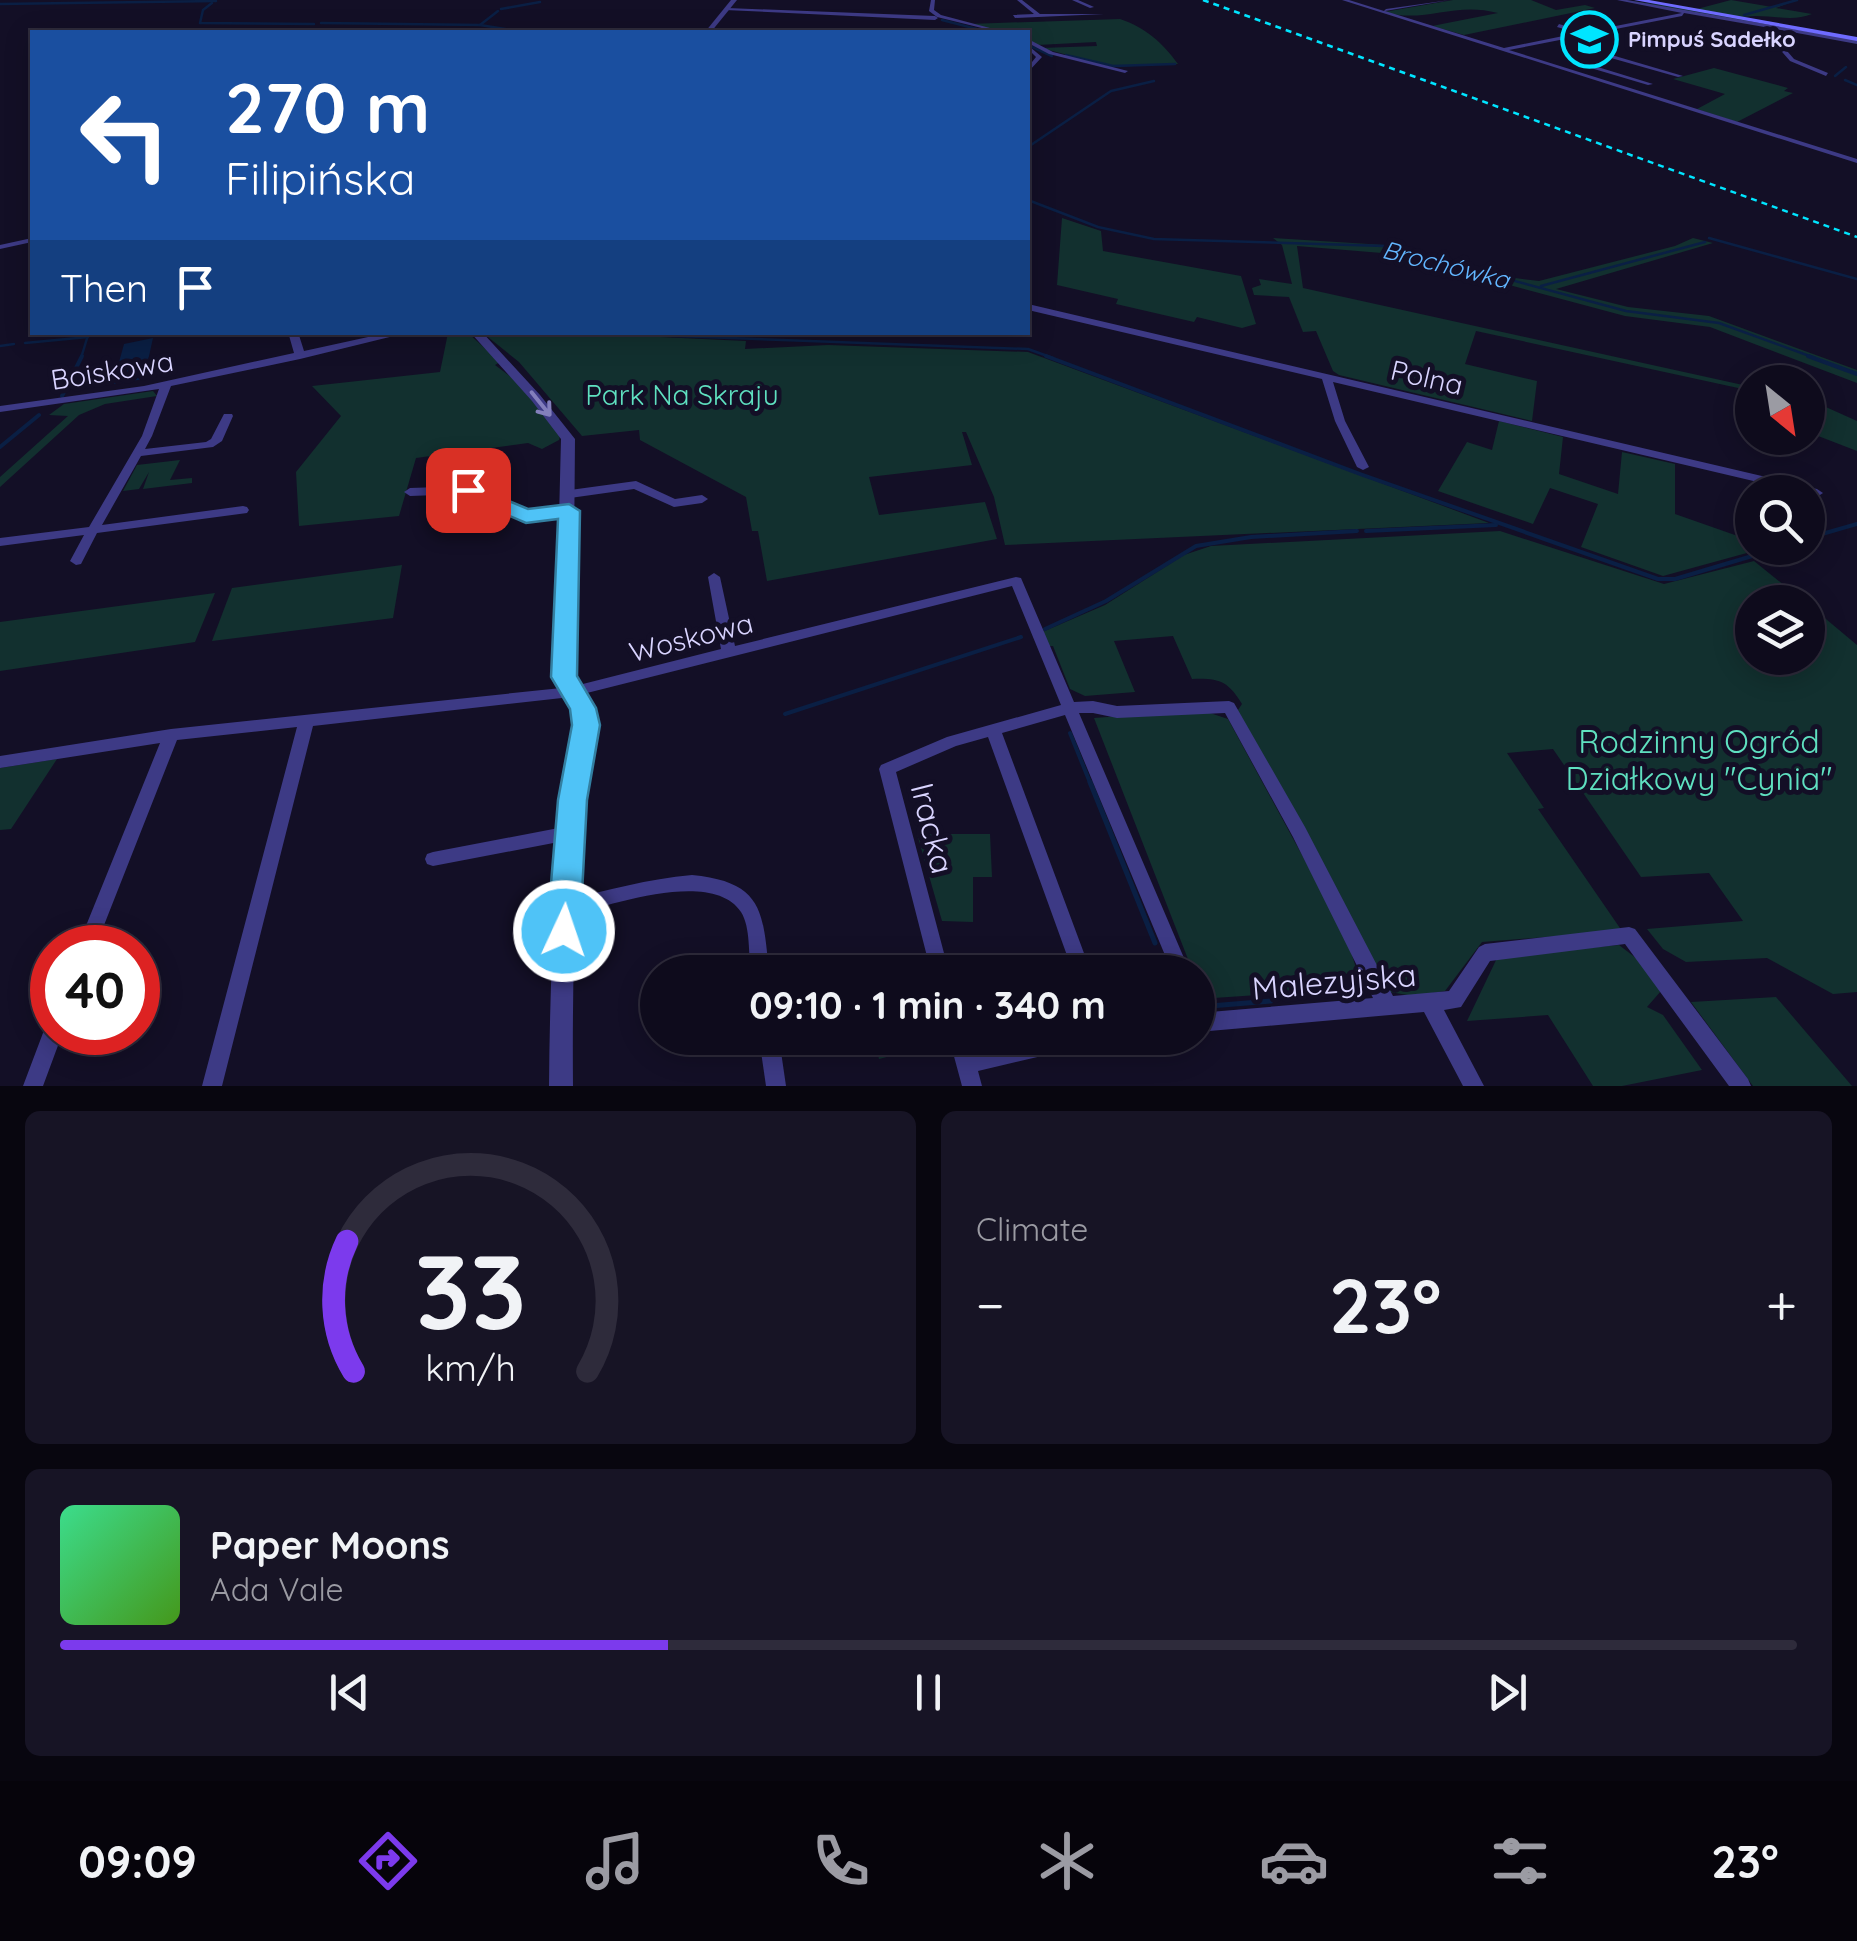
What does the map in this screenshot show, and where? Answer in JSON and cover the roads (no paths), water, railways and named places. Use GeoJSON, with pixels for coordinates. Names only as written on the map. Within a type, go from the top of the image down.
{"type":"FeatureCollection","features":[{"type":"Feature","properties":{"kind":"main road"},"geometry":{"type":"LineString","coordinates":[[1637,0],[1857,40]]}},
{"type":"Feature","properties":{"kind":"street"},"geometry":{"type":"LineString","coordinates":[[710,30],[734,0]]}},
{"type":"Feature","properties":{"kind":"street"},"geometry":{"type":"LineString","coordinates":[[933,0],[931,11],[940,18]]}},
{"type":"Feature","properties":{"kind":"street"},"geometry":{"type":"LineString","coordinates":[[1019,0],[1038,15]]}},
{"type":"Feature","properties":{"kind":"street"},"geometry":{"type":"LineString","coordinates":[[1074,0],[1092,7]]}},
{"type":"Feature","properties":{"kind":"street"},"geometry":{"type":"LineString","coordinates":[[1344,0],[1857,161]]}},
{"type":"Feature","properties":{"kind":"street"},"geometry":{"type":"LineString","coordinates":[[1384,11],[1448,0]]}},
{"type":"Feature","properties":{"kind":"street"},"geometry":{"type":"LineString","coordinates":[[1619,0],[1771,29],[1786,55],[1826,74]]}},
{"type":"Feature","properties":{"kind":"street"},"geometry":{"type":"LineString","coordinates":[[727,9],[940,18],[993,30]]}},
{"type":"Feature","properties":{"kind":"street"},"geometry":{"type":"LineString","coordinates":[[1654,9],[1857,40]]}},
{"type":"Feature","properties":{"kind":"street"},"geometry":{"type":"LineString","coordinates":[[1015,16],[1101,14]]}},
{"type":"Feature","properties":{"kind":"street"},"geometry":{"type":"LineString","coordinates":[[1504,50],[1682,14]]}},
{"type":"Feature","properties":{"kind":"street"},"geometry":{"type":"LineString","coordinates":[[930,30],[940,18]]}},
{"type":"Feature","properties":{"kind":"street"},"geometry":{"type":"LineString","coordinates":[[1559,26],[1585,34]]}},
{"type":"Feature","properties":{"kind":"street"},"geometry":{"type":"LineString","coordinates":[[1030,46],[1125,71]]}},
{"type":"Feature","properties":{"kind":"street"},"geometry":{"type":"LineString","coordinates":[[1030,47],[1038,56],[1030,67]]}},
{"type":"Feature","properties":{"kind":"street"},"geometry":{"type":"LineString","coordinates":[[1613,57],[1680,76],[1626,88]]}},
{"type":"Feature","properties":{"kind":"street"},"geometry":{"type":"LineString","coordinates":[[1586,65],[1650,84]]}},
{"type":"Feature","properties":{"kind":"street"},"geometry":{"type":"LineString","coordinates":[[0,247],[30,240]]}},
{"type":"Feature","properties":{"kind":"street","name":"Polna"},"geometry":{"type":"LineString","coordinates":[[1030,307],[1740,475]]}},
{"type":"Feature","properties":{"kind":"street"},"geometry":{"type":"LineString","coordinates":[[296,335],[305,354]]}},
{"type":"Feature","properties":{"kind":"street","name":"Boiskowa"},"geometry":{"type":"LineString","coordinates":[[0,409],[166,385],[392,335]]}},
{"type":"Feature","properties":{"kind":"street"},"geometry":{"type":"LineString","coordinates":[[478,335],[568,439],[570,502],[564,677],[583,708],[586,725],[569,833],[561,1086]]}},
{"type":"Feature","properties":{"kind":"street"},"geometry":{"type":"LineString","coordinates":[[1328,379],[1340,421],[1363,467]]}},
{"type":"Feature","properties":{"kind":"street"},"geometry":{"type":"LineString","coordinates":[[76,561],[137,453],[166,385]]}},
{"type":"Feature","properties":{"kind":"street"},"geometry":{"type":"LineString","coordinates":[[137,453],[210,445],[228,416]]}},
{"type":"Feature","properties":{"kind":"street"},"geometry":{"type":"LineString","coordinates":[[410,492],[468,490],[526,516],[636,485],[674,504],[702,499]]}},
{"type":"Feature","properties":{"kind":"street"},"geometry":{"type":"LineString","coordinates":[[0,542],[243,510]]}},
{"type":"Feature","properties":{"kind":"street"},"geometry":{"type":"LineString","coordinates":[[714,578],[728,652]]}},
{"type":"Feature","properties":{"kind":"street","name":"Woskowa"},"geometry":{"type":"LineString","coordinates":[[0,762],[306,718],[571,692],[1016,580],[1070,708]]}},
{"type":"Feature","properties":{"kind":"street","name":"Iracka"},"geometry":{"type":"LineString","coordinates":[[936,955],[887,770],[952,741],[1070,708],[1117,712],[1229,707],[1299,832],[1387,1006]]}},
{"type":"Feature","properties":{"kind":"street"},"geometry":{"type":"LineString","coordinates":[[1070,708],[1175,955]]}},
{"type":"Feature","properties":{"kind":"street"},"geometry":{"type":"LineString","coordinates":[[212,1086],[306,718]]}},
{"type":"Feature","properties":{"kind":"street"},"geometry":{"type":"LineString","coordinates":[[993,729],[1076,955]]}},
{"type":"Feature","properties":{"kind":"street"},"geometry":{"type":"LineString","coordinates":[[95,925],[171,735]]}},
{"type":"Feature","properties":{"kind":"street"},"geometry":{"type":"LineString","coordinates":[[433,858],[569,833]]}},
{"type":"Feature","properties":{"kind":"street"},"geometry":{"type":"LineString","coordinates":[[565,909],[690,880],[717,884],[737,894],[750,910],[757,955]]}},
{"type":"Feature","properties":{"kind":"street","name":"Malezyjska"},"geometry":{"type":"LineString","coordinates":[[1215,1021],[1454,1000],[1486,953],[1629,935],[1740,1086]]}},
{"type":"Feature","properties":{"kind":"street"},"geometry":{"type":"LineString","coordinates":[[1429,1002],[1474,1086]]}},
{"type":"Feature","properties":{"kind":"street"},"geometry":{"type":"LineString","coordinates":[[32,1086],[44,1055]]}},
{"type":"Feature","properties":{"kind":"street"},"geometry":{"type":"LineString","coordinates":[[771,1055],[776,1086]]}},
{"type":"Feature","properties":{"kind":"street"},"geometry":{"type":"LineString","coordinates":[[964,1055],[972,1086]]}},
{"type":"Feature","properties":{"kind":"street"},"geometry":{"type":"LineString","coordinates":[[966,1064],[1004,1055]]}},
{"type":"Feature","properties":{"kind":"water"},"geometry":{"type":"Polygon","coordinates":[[[153,338],[144,379],[113,384],[124,344],[153,338]]]}},
{"type":"Feature","properties":{"kind":"waterway"},"geometry":{"type":"LineString","coordinates":[[1744,15],[1797,0]]}},
{"type":"Feature","properties":{"kind":"waterway"},"geometry":{"type":"LineString","coordinates":[[0,4],[216,1]]}},
{"type":"Feature","properties":{"kind":"waterway"},"geometry":{"type":"LineString","coordinates":[[501,9],[540,2]]}},
{"type":"Feature","properties":{"kind":"waterway","name":"Brochówka"},"geometry":{"type":"LineString","coordinates":[[212,3],[203,10],[200,23],[314,24]]}},
{"type":"Feature","properties":{"kind":"waterway"},"geometry":{"type":"LineString","coordinates":[[480,25],[498,11]]}},
{"type":"Feature","properties":{"kind":"waterway"},"geometry":{"type":"LineString","coordinates":[[942,20],[977,29]]}},
{"type":"Feature","properties":{"kind":"waterway","name":"Brochówka"},"geometry":{"type":"LineString","coordinates":[[321,23],[480,25]]}},
{"type":"Feature","properties":{"kind":"waterway","name":"Brochówka"},"geometry":{"type":"LineString","coordinates":[[480,25],[511,30]]}},
{"type":"Feature","properties":{"kind":"waterway"},"geometry":{"type":"LineString","coordinates":[[1030,46],[1052,56]]}},
{"type":"Feature","properties":{"kind":"waterway"},"geometry":{"type":"LineString","coordinates":[[1066,55],[1113,66],[1175,64]]}},
{"type":"Feature","properties":{"kind":"waterway"},"geometry":{"type":"LineString","coordinates":[[1835,76],[1846,67]]}},
{"type":"Feature","properties":{"kind":"waterway"},"geometry":{"type":"LineString","coordinates":[[1845,80],[1857,85]]}},
{"type":"Feature","properties":{"kind":"waterway"},"geometry":{"type":"LineString","coordinates":[[1030,146],[1111,91],[1154,81]]}},
{"type":"Feature","properties":{"kind":"waterway","name":"Brochówka"},"geometry":{"type":"LineString","coordinates":[[1030,201],[1098,227],[1154,239],[1385,246],[1626,311],[1719,323],[1815,358]]}},
{"type":"Feature","properties":{"kind":"waterway"},"geometry":{"type":"LineString","coordinates":[[1709,238],[1857,279]]}},
{"type":"Feature","properties":{"kind":"waterway"},"geometry":{"type":"LineString","coordinates":[[1541,286],[1705,242]]}},
{"type":"Feature","properties":{"kind":"waterway"},"geometry":{"type":"LineString","coordinates":[[647,335],[1028,349],[1053,358]]}},
{"type":"Feature","properties":{"kind":"waterway"},"geometry":{"type":"LineString","coordinates":[[25,343],[87,337]]}},
{"type":"Feature","properties":{"kind":"waterway"},"geometry":{"type":"LineString","coordinates":[[81,358],[87,337]]}},
{"type":"Feature","properties":{"kind":"waterway"},"geometry":{"type":"LineString","coordinates":[[0,346],[14,344]]}},
{"type":"Feature","properties":{"kind":"waterway"},"geometry":{"type":"LineString","coordinates":[[1046,356],[1360,474],[1658,579],[1675,579],[1735,561]]}},
{"type":"Feature","properties":{"kind":"waterway","name":"Brochówka"},"geometry":{"type":"LineString","coordinates":[[1808,356],[1857,374]]}},
{"type":"Feature","properties":{"kind":"waterway"},"geometry":{"type":"LineString","coordinates":[[62,396],[81,358]]}},
{"type":"Feature","properties":{"kind":"waterway"},"geometry":{"type":"LineString","coordinates":[[0,447],[39,415]]}},
{"type":"Feature","properties":{"kind":"waterway"},"geometry":{"type":"LineString","coordinates":[[1825,533],[1857,524]]}},
{"type":"Feature","properties":{"kind":"waterway"},"geometry":{"type":"LineString","coordinates":[[1366,531],[1496,525]]}},
{"type":"Feature","properties":{"kind":"waterway"},"geometry":{"type":"LineString","coordinates":[[1045,629],[1106,601],[1196,546],[1251,537],[1357,531]]}},
{"type":"Feature","properties":{"kind":"waterway"},"geometry":{"type":"LineString","coordinates":[[785,714],[1021,637]]}},
{"type":"Feature","properties":{"kind":"waterway"},"geometry":{"type":"LineString","coordinates":[[1070,733],[1091,785]]}},
{"type":"Feature","properties":{"kind":"waterway"},"geometry":{"type":"LineString","coordinates":[[1090,782],[1155,943]]}},
{"type":"Feature","properties":{"kind":"waterway"},"geometry":{"type":"LineString","coordinates":[[1215,1006],[1271,1001]]}},
{"type":"Feature","properties":{"kind":"railway"},"geometry":{"type":"LineString","coordinates":[[1203,0],[1857,237]]}},
{"type":"Feature","properties":{"kind":"place","name":"Pimpuś Sadełko"},"geometry":{"type":"Point","coordinates":[1589,39]}},
{"type":"Feature","properties":{"kind":"park label","name":"Park Na Skraju"},"geometry":{"type":"Point","coordinates":[682,394]}},
{"type":"Feature","properties":{"kind":"park label","name":"Rodzinny Ogród Działkowy \"Cynia\""},"geometry":{"type":"Point","coordinates":[1699,760]}}]}
